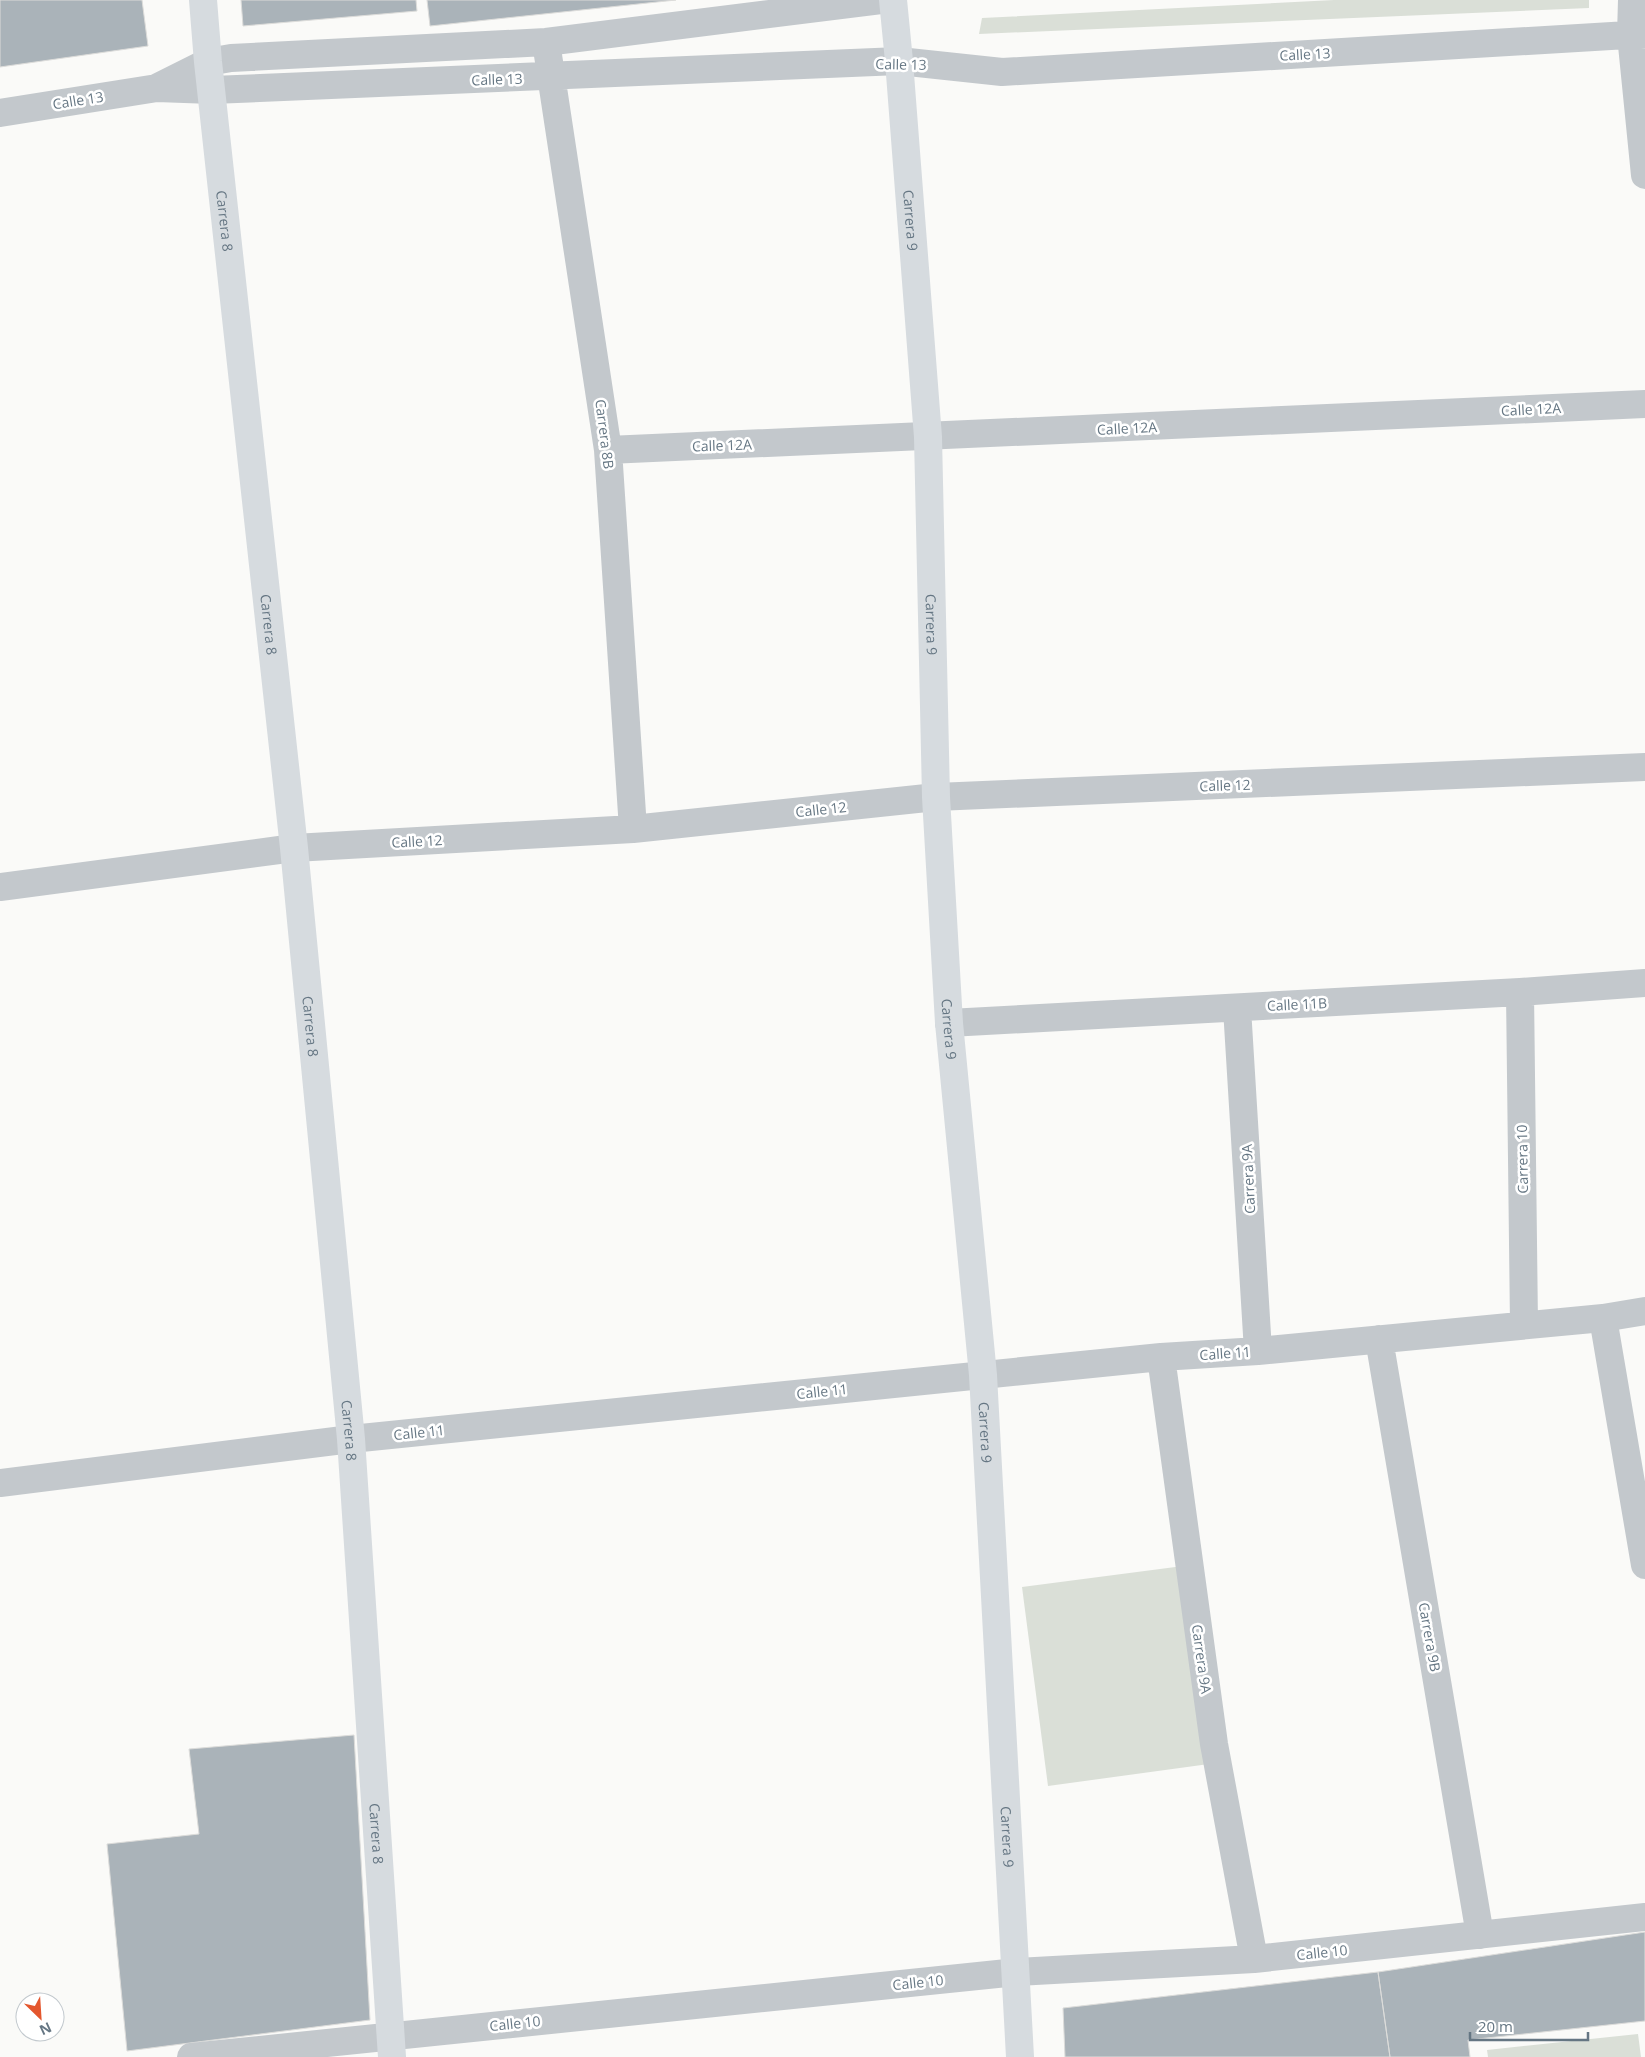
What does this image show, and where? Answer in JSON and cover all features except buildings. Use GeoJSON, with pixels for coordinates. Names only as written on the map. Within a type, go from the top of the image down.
{"type":"FeatureCollection","features":[{"type":"Feature","properties":{"kind":"main road","name":"Carrera 8"},"geometry":{"type":"LineString","coordinates":[[203,0],[208,62],[294,848],[351,1439],[392,2046]]}},
{"type":"Feature","properties":{"kind":"main road","name":"Carrera 9"},"geometry":{"type":"LineString","coordinates":[[893,0],[900,61],[928,437],[936,797],[949,1023],[983,1375],[1017,1972],[1020,2057]]}},
{"type":"Feature","properties":{"kind":"street","name":"Calle 13"},"geometry":{"type":"LineString","coordinates":[[156,88],[208,62],[231,58],[546,42],[881,0]]}},
{"type":"Feature","properties":{"kind":"street"},"geometry":{"type":"LineString","coordinates":[[1632,0],[1638,34],[1645,175]]}},
{"type":"Feature","properties":{"kind":"street","name":"Calle 13"},"geometry":{"type":"LineString","coordinates":[[0,113],[156,88],[212,90],[900,61],[1002,72],[1638,34]]}},
{"type":"Feature","properties":{"kind":"street","name":"Carrera 8B"},"geometry":{"type":"LineString","coordinates":[[546,42],[608,450],[633,829]]}},
{"type":"Feature","properties":{"kind":"street","name":"Calle 12A"},"geometry":{"type":"LineString","coordinates":[[608,450],[1645,404]]}},
{"type":"Feature","properties":{"kind":"street","name":"Calle 12"},"geometry":{"type":"LineString","coordinates":[[0,888],[294,848],[633,829],[936,797],[1645,767]]}},
{"type":"Feature","properties":{"kind":"street","name":"Calle 11B"},"geometry":{"type":"LineString","coordinates":[[949,1023],[1520,992],[1645,983]]}},
{"type":"Feature","properties":{"kind":"street","name":"Carrera 10"},"geometry":{"type":"LineString","coordinates":[[1520,992],[1524,1325]]}},
{"type":"Feature","properties":{"kind":"street","name":"Carrera 9A"},"geometry":{"type":"LineString","coordinates":[[1238,1008],[1258,1351]]}},
{"type":"Feature","properties":{"kind":"street","name":"Calle 11"},"geometry":{"type":"LineString","coordinates":[[0,1483],[351,1439],[1161,1357],[1258,1351],[1603,1318],[1645,1311]]}},
{"type":"Feature","properties":{"kind":"street"},"geometry":{"type":"LineString","coordinates":[[1603,1318],[1645,1565]]}},
{"type":"Feature","properties":{"kind":"street","name":"Carrera 9B"},"geometry":{"type":"LineString","coordinates":[[1379,1339],[1480,1935]]}},
{"type":"Feature","properties":{"kind":"street","name":"Carrera 9A"},"geometry":{"type":"LineString","coordinates":[[1161,1357],[1214,1744],[1254,1959]]}},
{"type":"Feature","properties":{"kind":"street","name":"Calle 10"},"geometry":{"type":"LineString","coordinates":[[192,2057],[392,2046],[1017,1972],[1254,1959],[1645,1917]]}},
{"type":"Feature","properties":{"kind":"shaded area"},"geometry":{"type":"Polygon","coordinates":[[[1334,0],[1589,0],[1589,8],[979,34],[982,18],[1334,0]]]}},
{"type":"Feature","properties":{"kind":"shaded area"},"geometry":{"type":"Polygon","coordinates":[[[1183,1566],[1209,1764],[1048,1786],[1022,1587],[1183,1566]]]}},
{"type":"Feature","properties":{"kind":"shaded area"},"geometry":{"type":"Polygon","coordinates":[[[1638,2034],[1641,2057],[1488,2057],[1487,2050],[1638,2034]]]}}]}
